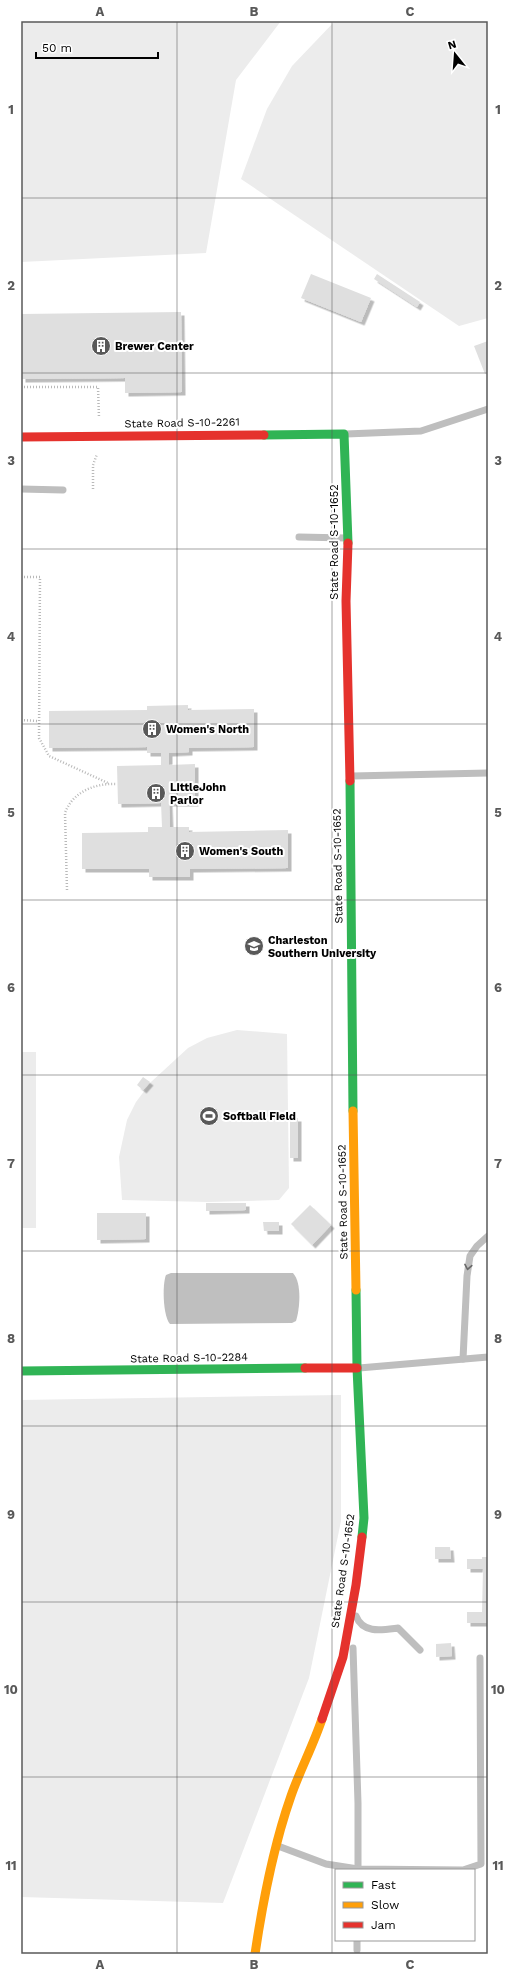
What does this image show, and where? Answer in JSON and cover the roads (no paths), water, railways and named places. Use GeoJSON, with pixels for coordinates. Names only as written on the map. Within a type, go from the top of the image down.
{"type":"FeatureCollection","features":[{"type":"Feature","properties":{"kind":"street","name":"State Road S-10-2261"},"geometry":{"type":"LineString","coordinates":[[21,437],[344,434]]}},
{"type":"Feature","properties":{"kind":"street","name":"State Road S-10-1652"},"geometry":{"type":"LineString","coordinates":[[255,1954],[264,1895],[276,1845],[291,1795],[316,1738],[343,1657],[352,1607],[364,1518],[357,1368],[349,810],[350,776],[346,600],[348,538],[344,434]]}},
{"type":"Feature","properties":{"kind":"street","name":"State Road S-10-2284"},"geometry":{"type":"LineString","coordinates":[[21,1371],[357,1368]]}},
{"type":"Feature","properties":{"kind":"lane"},"geometry":{"type":"LineString","coordinates":[[344,434],[421,431],[488,409]]}},
{"type":"Feature","properties":{"kind":"lane"},"geometry":{"type":"LineString","coordinates":[[21,489],[64,490]]}},
{"type":"Feature","properties":{"kind":"lane"},"geometry":{"type":"LineString","coordinates":[[299,537],[348,538]]}},
{"type":"Feature","properties":{"kind":"lane"},"geometry":{"type":"LineString","coordinates":[[350,776],[488,773]]}},
{"type":"Feature","properties":{"kind":"lane"},"geometry":{"type":"LineString","coordinates":[[463,1359],[467,1276],[470,1256],[477,1246],[488,1236]]}},
{"type":"Feature","properties":{"kind":"lane"},"geometry":{"type":"LineString","coordinates":[[357,1368],[488,1357]]}},
{"type":"Feature","properties":{"kind":"lane"},"geometry":{"type":"LineString","coordinates":[[352,1607],[358,1621],[365,1627],[374,1631],[398,1628],[420,1650]]}},
{"type":"Feature","properties":{"kind":"lane"},"geometry":{"type":"LineString","coordinates":[[276,1845],[326,1864],[358,1869],[358,1803],[352,1607]]}},
{"type":"Feature","properties":{"kind":"lane"},"geometry":{"type":"LineString","coordinates":[[466,1869],[481,1864],[480,1658]]}},
{"type":"Feature","properties":{"kind":"lane"},"geometry":{"type":"LineString","coordinates":[[357,1941],[357,1950]]}},
{"type":"Feature","properties":{"kind":"place","name":"Brewer Center"},"geometry":{"type":"Point","coordinates":[101,346]}},
{"type":"Feature","properties":{"kind":"place","name":"Women's North"},"geometry":{"type":"Point","coordinates":[152,729]}},
{"type":"Feature","properties":{"kind":"place","name":"LittleJohn Parlor"},"geometry":{"type":"Point","coordinates":[156,793]}},
{"type":"Feature","properties":{"kind":"place","name":"Women's South"},"geometry":{"type":"Point","coordinates":[185,851]}},
{"type":"Feature","properties":{"kind":"place","name":"Charleston Southern University"},"geometry":{"type":"Point","coordinates":[254,946]}},
{"type":"Feature","properties":{"kind":"place","name":"Softball Field"},"geometry":{"type":"Point","coordinates":[209,1116]}}]}
